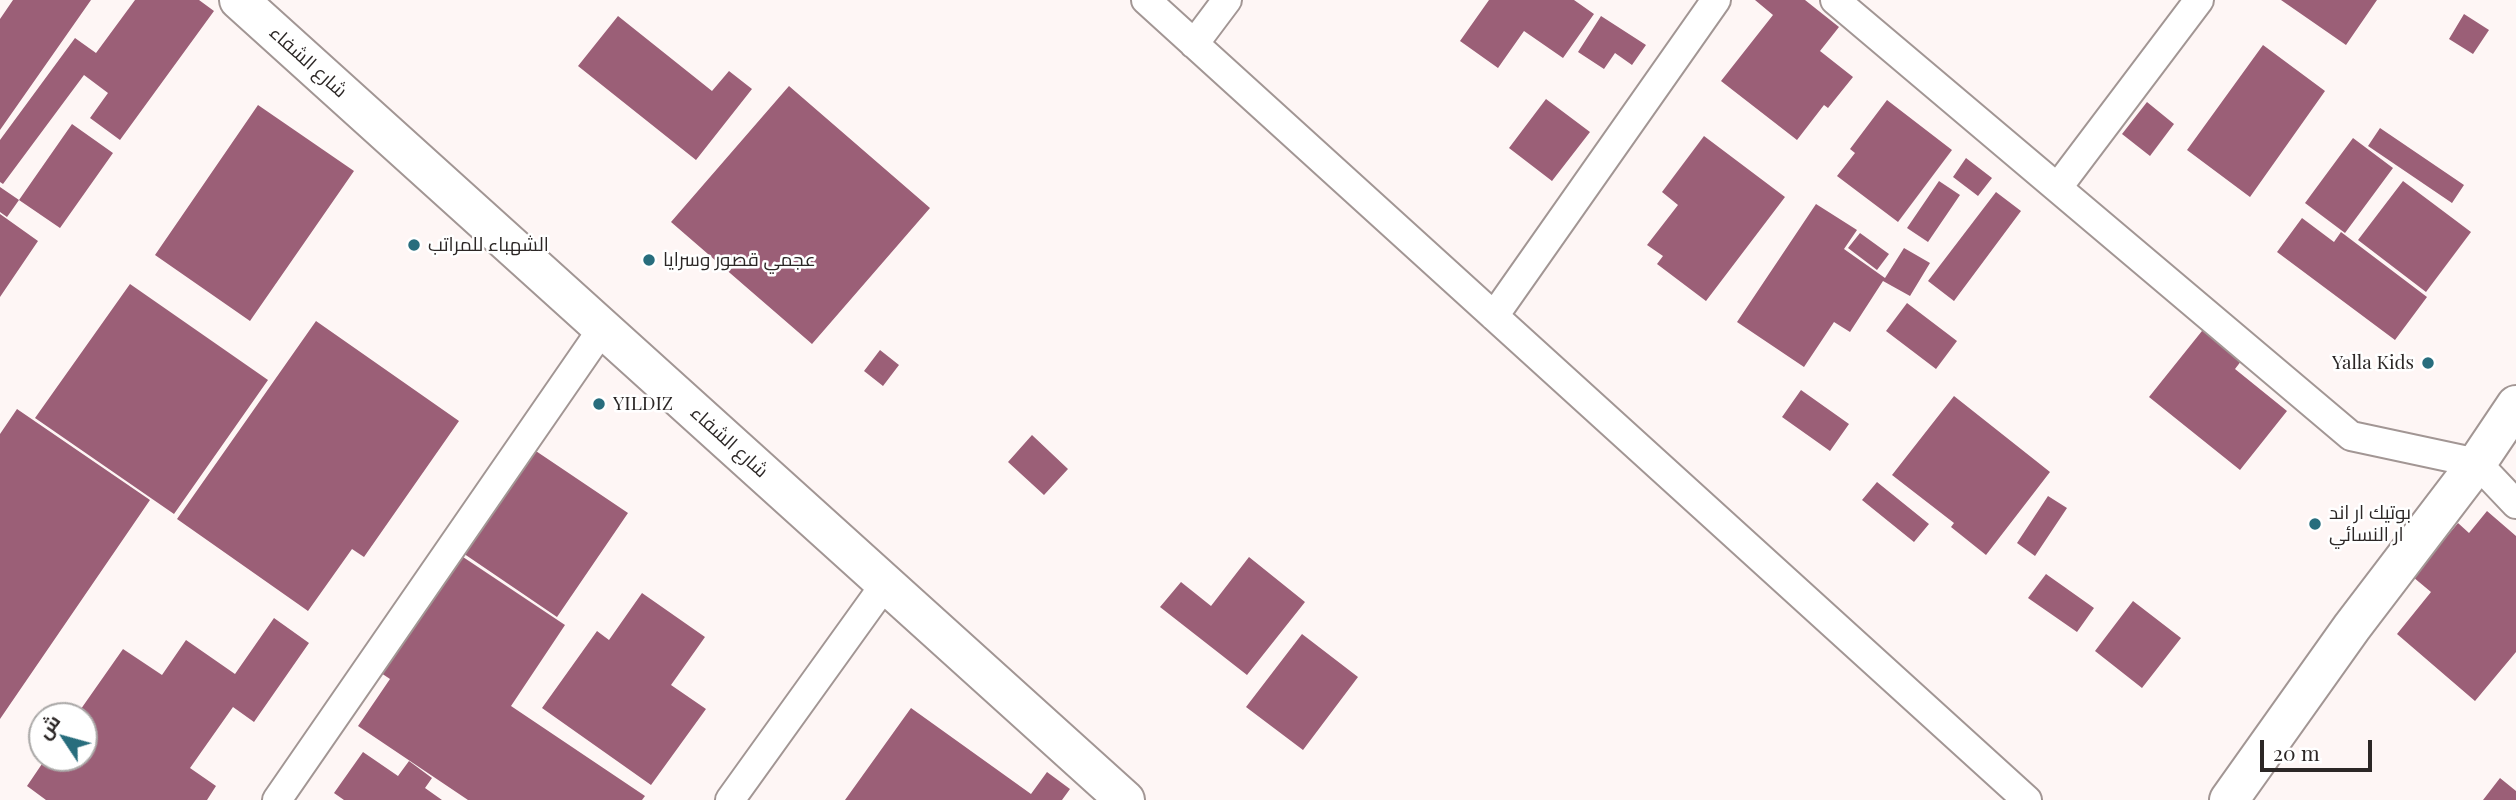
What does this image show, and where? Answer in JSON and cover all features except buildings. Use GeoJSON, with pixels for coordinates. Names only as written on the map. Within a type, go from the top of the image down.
{"type":"FeatureCollection","features":[{"type":"Feature","properties":{"kind":"street","name":"شارع الشفاء"},"geometry":{"type":"LineString","coordinates":[[239,0],[1125,800]]}},
{"type":"Feature","properties":{"kind":"street"},"geometry":{"type":"LineString","coordinates":[[1146,0],[2027,800]]}},
{"type":"Feature","properties":{"kind":"street"},"geometry":{"type":"LineString","coordinates":[[1194,44],[1227,0]]}},
{"type":"Feature","properties":{"kind":"street"},"geometry":{"type":"LineString","coordinates":[[1494,316],[1716,0]]}},
{"type":"Feature","properties":{"kind":"street"},"geometry":{"type":"LineString","coordinates":[[1835,0],[2351,436],[2477,463],[2516,504]]}},
{"type":"Feature","properties":{"kind":"street"},"geometry":{"type":"LineString","coordinates":[[2058,187],[2199,0]]}},
{"type":"Feature","properties":{"kind":"street"},"geometry":{"type":"LineString","coordinates":[[277,800],[603,328]]}},
{"type":"Feature","properties":{"kind":"street"},"geometry":{"type":"LineString","coordinates":[[2229,800],[2352,627],[2477,463],[2516,405]]}},
{"type":"Feature","properties":{"kind":"street"},"geometry":{"type":"LineString","coordinates":[[730,800],[886,583]]}},
{"type":"Feature","properties":{"kind":"place","name":"الشهباء للمراتب"},"geometry":{"type":"Point","coordinates":[414,245]}},
{"type":"Feature","properties":{"kind":"place","name":"عجمي قصور وسرايا"},"geometry":{"type":"Point","coordinates":[649,260]}},
{"type":"Feature","properties":{"kind":"place","name":"Yalla Kids"},"geometry":{"type":"Point","coordinates":[2428,363]}},
{"type":"Feature","properties":{"kind":"place","name":"YILDIZ"},"geometry":{"type":"Point","coordinates":[599,404]}},
{"type":"Feature","properties":{"kind":"place","name":"بوتيك ار اند ار النسائي"},"geometry":{"type":"Point","coordinates":[2315,524]}}]}
